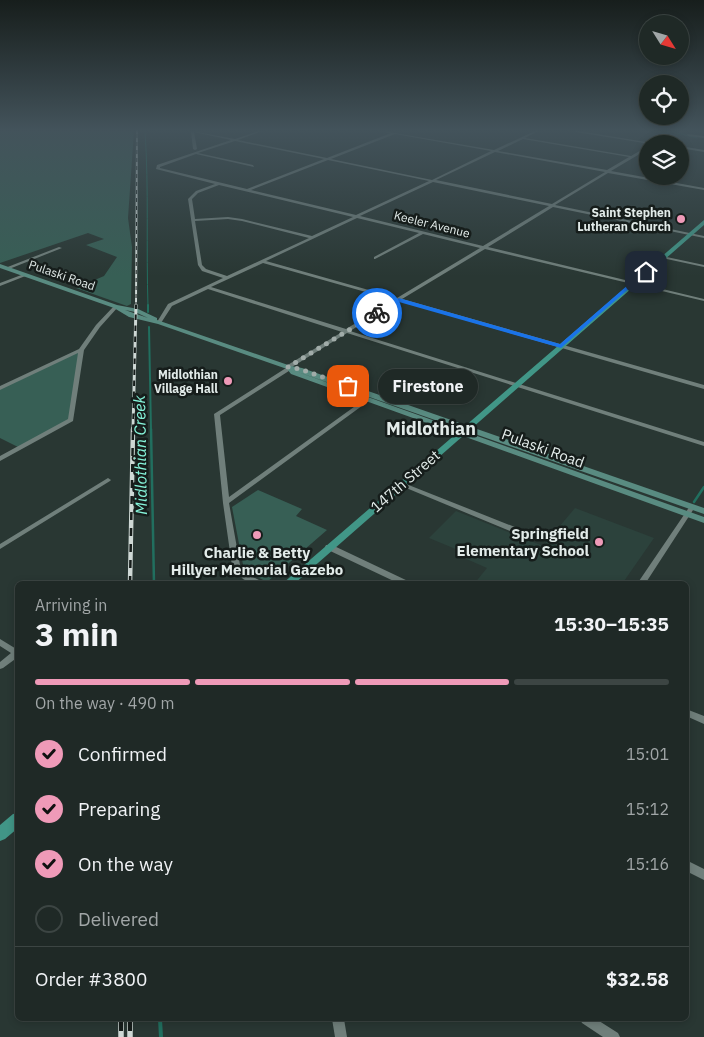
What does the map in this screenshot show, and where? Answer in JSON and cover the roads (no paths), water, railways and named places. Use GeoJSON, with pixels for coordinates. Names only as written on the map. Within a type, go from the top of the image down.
{"type":"FeatureCollection","features":[{"type":"Feature","properties":{"kind":"main road","name":"147th Street"},"geometry":{"type":"LineString","coordinates":[[290,581],[704,222]]}},
{"type":"Feature","properties":{"kind":"main road","name":"Pulaski Road"},"geometry":{"type":"LineString","coordinates":[[0,266],[116,307],[126,314],[140,319],[159,322],[289,368],[300,369],[463,430],[690,510],[704,511]]}},
{"type":"Feature","properties":{"kind":"main road","name":"Pulaski Road"},"geometry":{"type":"LineString","coordinates":[[289,368],[292,373],[367,400],[463,430]]}},
{"type":"Feature","properties":{"kind":"main road","name":"Pulaski Road"},"geometry":{"type":"LineString","coordinates":[[690,510],[704,520]]}},
{"type":"Feature","properties":{"kind":"main road"},"geometry":{"type":"LineString","coordinates":[[0,834],[15,822]]}},
{"type":"Feature","properties":{"kind":"street","name":"Keeler Avenue"},"geometry":{"type":"LineString","coordinates":[[203,179],[704,300]]}},
{"type":"Feature","properties":{"kind":"street"},"geometry":{"type":"LineString","coordinates":[[247,190],[275,179]]}},
{"type":"Feature","properties":{"kind":"street"},"geometry":{"type":"LineString","coordinates":[[429,179],[704,237]]}},
{"type":"Feature","properties":{"kind":"street"},"geometry":{"type":"LineString","coordinates":[[254,581],[246,577],[236,566],[226,502],[217,414],[594,179]]}},
{"type":"Feature","properties":{"kind":"street"},"geometry":{"type":"LineString","coordinates":[[653,179],[704,189]]}},
{"type":"Feature","properties":{"kind":"street"},"geometry":{"type":"LineString","coordinates":[[159,322],[170,305],[432,180]]}},
{"type":"Feature","properties":{"kind":"street"},"geometry":{"type":"LineString","coordinates":[[219,183],[192,196],[190,199],[200,265],[204,270],[227,278]]}},
{"type":"Feature","properties":{"kind":"street"},"geometry":{"type":"LineString","coordinates":[[192,220],[228,218],[312,237]]}},
{"type":"Feature","properties":{"kind":"street"},"geometry":{"type":"LineString","coordinates":[[375,258],[424,232]]}},
{"type":"Feature","properties":{"kind":"street"},"geometry":{"type":"LineString","coordinates":[[7,268],[60,248]]}},
{"type":"Feature","properties":{"kind":"street"},"geometry":{"type":"LineString","coordinates":[[663,257],[704,266]]}},
{"type":"Feature","properties":{"kind":"street"},"geometry":{"type":"LineString","coordinates":[[262,261],[704,387]]}},
{"type":"Feature","properties":{"kind":"street"},"geometry":{"type":"LineString","coordinates":[[0,285],[26,275]]}},
{"type":"Feature","properties":{"kind":"street"},"geometry":{"type":"LineString","coordinates":[[206,287],[704,444]]}},
{"type":"Feature","properties":{"kind":"street"},"geometry":{"type":"LineString","coordinates":[[0,459],[71,420],[81,350],[98,326],[116,307]]}},
{"type":"Feature","properties":{"kind":"street"},"geometry":{"type":"LineString","coordinates":[[0,388],[81,350]]}},
{"type":"Feature","properties":{"kind":"street"},"geometry":{"type":"LineString","coordinates":[[226,502],[367,400]]}},
{"type":"Feature","properties":{"kind":"street"},"geometry":{"type":"LineString","coordinates":[[0,547],[108,480]]}},
{"type":"Feature","properties":{"kind":"street"},"geometry":{"type":"LineString","coordinates":[[401,484],[537,539]]}},
{"type":"Feature","properties":{"kind":"street"},"geometry":{"type":"LineString","coordinates":[[643,581],[690,510]]}},
{"type":"Feature","properties":{"kind":"street"},"geometry":{"type":"LineString","coordinates":[[329,547],[402,581]]}},
{"type":"Feature","properties":{"kind":"street"},"geometry":{"type":"LineString","coordinates":[[0,642],[15,653]]}},
{"type":"Feature","properties":{"kind":"street"},"geometry":{"type":"LineString","coordinates":[[0,666],[15,655]]}},
{"type":"Feature","properties":{"kind":"street"},"geometry":{"type":"LineString","coordinates":[[689,713],[704,720]]}},
{"type":"Feature","properties":{"kind":"street"},"geometry":{"type":"LineString","coordinates":[[689,867],[704,875]]}},
{"type":"Feature","properties":{"kind":"street"},"geometry":{"type":"LineString","coordinates":[[338,1021],[342,1037]]}},
{"type":"Feature","properties":{"kind":"street"},"geometry":{"type":"LineString","coordinates":[[589,1021],[614,1037]]}},
{"type":"Feature","properties":{"kind":"waterway","name":"Midlothian Creek"},"geometry":{"type":"LineString","coordinates":[[147,179],[148,306]]}},
{"type":"Feature","properties":{"kind":"waterway","name":"Midlothian Creek"},"geometry":{"type":"LineString","coordinates":[[148,306],[148,312]]}},
{"type":"Feature","properties":{"kind":"waterway","name":"Midlothian Creek"},"geometry":{"type":"LineString","coordinates":[[149,327],[151,430]]}},
{"type":"Feature","properties":{"kind":"waterway","name":"Midlothian Creek"},"geometry":{"type":"LineString","coordinates":[[151,429],[154,581]]}},
{"type":"Feature","properties":{"kind":"waterway"},"geometry":{"type":"LineString","coordinates":[[694,502],[704,487]]}},
{"type":"Feature","properties":{"kind":"waterway","name":"Midlothian Creek"},"geometry":{"type":"LineString","coordinates":[[160,1021],[161,1037]]}},
{"type":"Feature","properties":{"kind":"railway"},"geometry":{"type":"LineString","coordinates":[[136,306],[137,179]]}},
{"type":"Feature","properties":{"kind":"railway"},"geometry":{"type":"LineString","coordinates":[[133,430],[136,305]]}},
{"type":"Feature","properties":{"kind":"railway"},"geometry":{"type":"LineString","coordinates":[[130,581],[133,429]]}},
{"type":"Feature","properties":{"kind":"railway"},"geometry":{"type":"LineString","coordinates":[[121,1021],[121,1037]]}},
{"type":"Feature","properties":{"kind":"railway"},"geometry":{"type":"LineString","coordinates":[[130,1021],[130,1037]]}},
{"type":"Feature","properties":{"kind":"place","name":"Saint Stephen Lutheran Church"},"geometry":{"type":"Point","coordinates":[681,219]}},
{"type":"Feature","properties":{"kind":"place","name":"Midlothian Village Hall"},"geometry":{"type":"Point","coordinates":[228,381]}},
{"type":"Feature","properties":{"kind":"place","name":"Firestone"},"geometry":{"type":"Point","coordinates":[348,386]}},
{"type":"Feature","properties":{"kind":"place","name":"Charlie & Betty Hillyer Memorial Gazebo"},"geometry":{"type":"Point","coordinates":[257,535]}},
{"type":"Feature","properties":{"kind":"place","name":"Springfield Elementary School"},"geometry":{"type":"Point","coordinates":[599,542]}},
{"type":"Feature","properties":{"kind":"district","name":"Midlothian"},"geometry":{"type":"Point","coordinates":[431,428]}}]}
